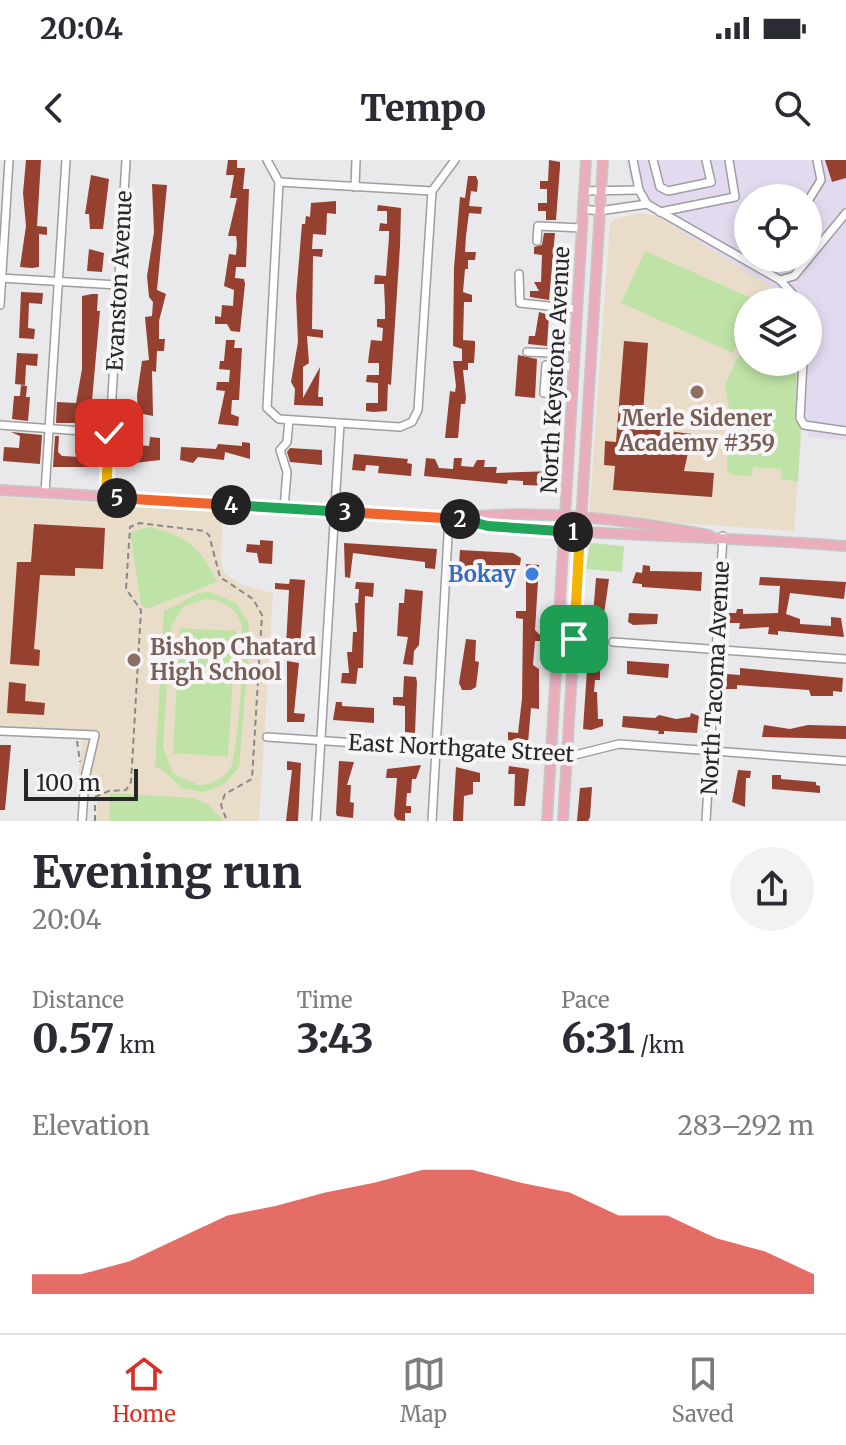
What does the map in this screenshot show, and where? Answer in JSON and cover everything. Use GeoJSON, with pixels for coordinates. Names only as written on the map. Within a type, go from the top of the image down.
{"type":"FeatureCollection","features":[{"type":"Feature","properties":{"kind":"main road","name":"North Keystone Avenue"},"geometry":{"type":"LineString","coordinates":[[547,821],[586,160]]}},
{"type":"Feature","properties":{"kind":"main road","name":"North Keystone Avenue"},"geometry":{"type":"LineString","coordinates":[[563,821],[603,160]]}},
{"type":"Feature","properties":{"kind":"main road"},"geometry":{"type":"LineString","coordinates":[[0,490],[453,518],[488,526],[655,538],[709,535]]}},
{"type":"Feature","properties":{"kind":"main road"},"geometry":{"type":"LineString","coordinates":[[453,518],[490,514],[655,525],[709,535],[846,546]]}},
{"type":"Feature","properties":{"kind":"street"},"geometry":{"type":"LineString","coordinates":[[0,305],[9,160]]}},
{"type":"Feature","properties":{"kind":"street"},"geometry":{"type":"LineString","coordinates":[[45,493],[66,160]]}},
{"type":"Feature","properties":{"kind":"street","name":"Evanston Avenue"},"geometry":{"type":"LineString","coordinates":[[106,497],[126,160]]}},
{"type":"Feature","properties":{"kind":"street"},"geometry":{"type":"LineString","coordinates":[[267,160],[279,182],[266,399],[274,416],[289,420],[400,427],[411,423],[418,410],[432,191],[455,160]]}},
{"type":"Feature","properties":{"kind":"street"},"geometry":{"type":"LineString","coordinates":[[355,187],[356,160]]}},
{"type":"Feature","properties":{"kind":"street"},"geometry":{"type":"LineString","coordinates":[[633,160],[639,190],[647,204],[734,255]]}},
{"type":"Feature","properties":{"kind":"street"},"geometry":{"type":"LineString","coordinates":[[653,160],[660,187],[668,191],[711,182],[708,160]]}},
{"type":"Feature","properties":{"kind":"street"},"geometry":{"type":"LineString","coordinates":[[660,212],[735,197],[729,160]]}},
{"type":"Feature","properties":{"kind":"street"},"geometry":{"type":"LineString","coordinates":[[817,160],[821,180],[819,184]]}},
{"type":"Feature","properties":{"kind":"street"},"geometry":{"type":"LineString","coordinates":[[279,182],[432,191]]}},
{"type":"Feature","properties":{"kind":"street"},"geometry":{"type":"LineString","coordinates":[[688,187],[692,205]]}},
{"type":"Feature","properties":{"kind":"street"},"geometry":{"type":"LineString","coordinates":[[584,191],[639,190]]}},
{"type":"Feature","properties":{"kind":"street"},"geometry":{"type":"LineString","coordinates":[[583,209],[599,211],[647,204]]}},
{"type":"Feature","properties":{"kind":"street"},"geometry":{"type":"LineString","coordinates":[[780,280],[794,276],[846,213]]}},
{"type":"Feature","properties":{"kind":"street"},"geometry":{"type":"LineString","coordinates":[[537,241],[538,226],[582,228]]}},
{"type":"Feature","properties":{"kind":"street"},"geometry":{"type":"LineString","coordinates":[[765,272],[787,288]]}},
{"type":"Feature","properties":{"kind":"street"},"geometry":{"type":"LineString","coordinates":[[519,274],[520,303],[577,309]]}},
{"type":"Feature","properties":{"kind":"street"},"geometry":{"type":"LineString","coordinates":[[1,278],[118,285]]}},
{"type":"Feature","properties":{"kind":"street"},"geometry":{"type":"LineString","coordinates":[[576,330],[592,331]]}},
{"type":"Feature","properties":{"kind":"street"},"geometry":{"type":"LineString","coordinates":[[527,352],[550,353],[556,347],[574,348]]}},
{"type":"Feature","properties":{"kind":"street"},"geometry":{"type":"LineString","coordinates":[[544,393],[546,365],[574,367]]}},
{"type":"Feature","properties":{"kind":"street"},"geometry":{"type":"LineString","coordinates":[[802,376],[800,418],[804,425],[846,431]]}},
{"type":"Feature","properties":{"kind":"street"},"geometry":{"type":"LineString","coordinates":[[284,508],[287,472],[280,450],[287,442],[289,420]]}},
{"type":"Feature","properties":{"kind":"street"},"geometry":{"type":"LineString","coordinates":[[316,821],[340,424]]}},
{"type":"Feature","properties":{"kind":"street"},"geometry":{"type":"LineString","coordinates":[[0,425],[109,433]]}},
{"type":"Feature","properties":{"kind":"street"},"geometry":{"type":"LineString","coordinates":[[432,821],[453,518]]}},
{"type":"Feature","properties":{"kind":"street","name":"North Tacoma Avenue"},"geometry":{"type":"LineString","coordinates":[[706,821],[723,536]]}},
{"type":"Feature","properties":{"kind":"street"},"geometry":{"type":"LineString","coordinates":[[613,642],[846,659]]}},
{"type":"Feature","properties":{"kind":"street"},"geometry":{"type":"LineString","coordinates":[[0,731],[95,735],[85,778],[82,821]]}},
{"type":"Feature","properties":{"kind":"street","name":"East Northgate Street"},"geometry":{"type":"LineString","coordinates":[[267,737],[567,757],[616,744],[846,761]]}},
{"type":"Feature","properties":{"kind":"path"},"geometry":{"type":"LineString","coordinates":[[95,821],[95,797],[109,791],[126,790],[131,782],[141,610],[126,589],[130,527],[140,523],[207,533],[220,577],[253,599],[262,615],[252,779],[225,794],[221,805],[227,821]]}},
{"type":"Feature","properties":{"kind":"shaded area"},"geometry":{"type":"Polygon","coordinates":[[[626,160],[846,160],[846,440],[808,437],[808,432],[795,421],[797,376],[822,376],[822,288],[773,288],[748,272],[822,272],[822,184],[734,184],[734,264],[646,209],[630,178],[626,160]]]}},
{"type":"Feature","properties":{"kind":"shaded area","name":"Merle Sidener Academy #359"},"geometry":{"type":"Polygon","coordinates":[[[640,213],[657,216],[734,264],[734,272],[748,272],[773,288],[734,288],[734,376],[797,376],[795,421],[802,426],[794,531],[589,517],[610,223],[640,213]]]}},
{"type":"Feature","properties":{"kind":"shaded area","name":"Bishop Chatard High School"},"geometry":{"type":"Polygon","coordinates":[[[0,497],[223,511],[221,561],[224,573],[242,585],[273,593],[259,821],[96,821],[98,783],[78,781],[83,730],[0,726],[0,497]]]}},
{"type":"Feature","properties":{"kind":"green space"},"geometry":{"type":"Polygon","coordinates":[[[645,251],[734,290],[734,351],[733,353],[621,303],[645,251]]]}},
{"type":"Feature","properties":{"kind":"green space"},"geometry":{"type":"Polygon","coordinates":[[[734,365],[734,376],[797,376],[795,421],[801,427],[798,482],[781,479],[781,469],[753,467],[752,476],[733,475],[727,471],[729,408],[725,386],[734,365]]]}},
{"type":"Feature","properties":{"kind":"green space"},"geometry":{"type":"Polygon","coordinates":[[[149,527],[173,534],[191,545],[205,560],[217,582],[147,609],[141,605],[130,532],[149,527]]]}},
{"type":"Feature","properties":{"kind":"green space"},"geometry":{"type":"Polygon","coordinates":[[[590,543],[624,546],[622,572],[586,569],[590,543]]]}},
{"type":"Feature","properties":{"kind":"green space"},"geometry":{"type":"Polygon","coordinates":[[[209,592],[236,603],[248,622],[250,637],[239,767],[225,784],[204,792],[182,788],[161,769],[155,768],[164,610],[209,592]],[[208,599],[184,606],[171,627],[163,747],[173,773],[198,785],[216,781],[230,769],[236,743],[243,651],[239,618],[224,604],[208,599]]]}},
{"type":"Feature","properties":{"kind":"green space"},"geometry":{"type":"Polygon","coordinates":[[[180,628],[236,631],[228,757],[173,753],[180,628]]]}},
{"type":"Feature","properties":{"kind":"green space"},"geometry":{"type":"Polygon","coordinates":[[[110,793],[194,798],[206,803],[224,821],[109,821],[110,793]]]}},
{"type":"Feature","properties":{"kind":"building"},"geometry":{"type":"Polygon","coordinates":[[[26,160],[41,160],[37,226],[47,227],[47,235],[39,234],[39,267],[32,268],[20,267],[26,226],[23,193],[26,160]]]}},
{"type":"Feature","properties":{"kind":"building"},"geometry":{"type":"Polygon","coordinates":[[[228,160],[237,160],[237,168],[245,168],[243,189],[249,189],[246,267],[236,267],[235,278],[244,279],[245,284],[240,332],[231,331],[227,324],[215,324],[215,316],[221,317],[222,305],[233,306],[234,290],[224,286],[229,254],[236,255],[237,243],[236,236],[228,236],[237,198],[230,198],[234,175],[226,175],[228,160]]]}},
{"type":"Feature","properties":{"kind":"building"},"geometry":{"type":"Polygon","coordinates":[[[549,160],[560,162],[556,220],[546,220],[546,211],[538,211],[538,203],[547,203],[547,189],[540,189],[540,181],[548,181],[549,160]]]}},
{"type":"Feature","properties":{"kind":"building"},"geometry":{"type":"Polygon","coordinates":[[[825,160],[846,160],[846,178],[832,182],[825,160]]]}},
{"type":"Feature","properties":{"kind":"building"},"geometry":{"type":"Polygon","coordinates":[[[91,175],[109,179],[103,229],[90,229],[89,214],[85,214],[91,175]]]}},
{"type":"Feature","properties":{"kind":"building"},"geometry":{"type":"Polygon","coordinates":[[[468,176],[476,176],[478,181],[477,192],[471,191],[469,206],[482,207],[481,214],[469,213],[465,252],[476,252],[475,260],[468,260],[468,269],[465,269],[463,292],[472,295],[472,302],[464,302],[463,340],[475,341],[474,363],[468,363],[468,370],[463,370],[466,398],[465,404],[461,404],[458,438],[445,438],[450,391],[455,392],[456,386],[453,361],[462,361],[462,349],[453,346],[454,268],[460,197],[465,198],[468,176]]]}},
{"type":"Feature","properties":{"kind":"building"},"geometry":{"type":"Polygon","coordinates":[[[152,184],[167,185],[157,290],[166,294],[159,321],[159,339],[165,339],[164,351],[157,351],[156,372],[152,371],[153,416],[138,413],[137,395],[142,361],[149,360],[145,317],[152,316],[153,302],[149,297],[147,276],[154,232],[152,184]]]}},
{"type":"Feature","properties":{"kind":"building"},"geometry":{"type":"Polygon","coordinates":[[[336,201],[336,214],[327,213],[326,235],[313,234],[312,249],[323,249],[322,257],[313,256],[312,329],[323,330],[323,338],[307,336],[309,363],[303,367],[303,398],[320,367],[318,397],[323,397],[323,406],[294,405],[295,389],[291,382],[298,342],[296,296],[302,224],[305,224],[306,216],[310,217],[311,203],[336,201]]]}},
{"type":"Feature","properties":{"kind":"building"},"geometry":{"type":"Polygon","coordinates":[[[378,205],[401,208],[391,385],[388,384],[387,411],[373,412],[366,411],[366,403],[378,403],[378,383],[366,382],[367,375],[379,375],[379,363],[368,363],[369,354],[371,340],[382,341],[383,328],[377,327],[377,319],[385,319],[384,284],[374,284],[375,275],[386,276],[389,237],[389,231],[379,231],[380,223],[387,224],[387,211],[377,211],[378,205]]]}},
{"type":"Feature","properties":{"kind":"building"},"geometry":{"type":"Polygon","coordinates":[[[544,233],[555,233],[549,300],[530,297],[530,291],[539,291],[534,282],[541,282],[542,255],[534,254],[534,247],[542,245],[544,233]]]}},
{"type":"Feature","properties":{"kind":"building"},"geometry":{"type":"Polygon","coordinates":[[[89,249],[104,253],[102,272],[87,271],[89,249]]]}},
{"type":"Feature","properties":{"kind":"building"},"geometry":{"type":"Polygon","coordinates":[[[21,292],[43,293],[42,304],[29,303],[28,328],[35,329],[34,339],[19,338],[21,292]]]}},
{"type":"Feature","properties":{"kind":"building"},"geometry":{"type":"Polygon","coordinates":[[[98,294],[97,311],[100,311],[90,423],[56,423],[57,402],[76,403],[82,369],[82,296],[98,294]]]}},
{"type":"Feature","properties":{"kind":"building"},"geometry":{"type":"Polygon","coordinates":[[[539,312],[549,315],[547,346],[528,344],[529,336],[535,336],[539,312]]]}},
{"type":"Feature","properties":{"kind":"building"},"geometry":{"type":"Polygon","coordinates":[[[226,340],[235,340],[234,348],[242,348],[239,400],[232,400],[231,414],[239,417],[238,426],[218,424],[225,391],[216,390],[217,382],[229,382],[230,370],[219,369],[220,361],[224,361],[226,340]]]}},
{"type":"Feature","properties":{"kind":"building"},"geometry":{"type":"Polygon","coordinates":[[[624,341],[648,343],[642,428],[692,434],[684,471],[714,473],[712,497],[613,490],[615,466],[604,465],[605,441],[616,442],[624,341]]]}},
{"type":"Feature","properties":{"kind":"building"},"geometry":{"type":"Polygon","coordinates":[[[17,353],[38,354],[37,366],[26,365],[25,385],[15,384],[17,353]]]}},
{"type":"Feature","properties":{"kind":"building"},"geometry":{"type":"Polygon","coordinates":[[[518,355],[537,359],[535,398],[515,396],[518,355]]]}},
{"type":"Feature","properties":{"kind":"building"},"geometry":{"type":"Polygon","coordinates":[[[21,385],[27,386],[26,397],[30,397],[28,421],[12,419],[14,396],[20,396],[21,385]]]}},
{"type":"Feature","properties":{"kind":"building"},"geometry":{"type":"Polygon","coordinates":[[[11,432],[42,435],[40,464],[3,461],[4,447],[19,448],[20,436],[11,432]]]}},
{"type":"Feature","properties":{"kind":"building"},"geometry":{"type":"Polygon","coordinates":[[[128,433],[137,433],[136,445],[149,446],[150,437],[160,438],[160,460],[126,464],[128,433]]]}},
{"type":"Feature","properties":{"kind":"building"},"geometry":{"type":"Polygon","coordinates":[[[55,436],[59,436],[58,452],[62,456],[96,458],[95,467],[53,467],[55,436]]]}},
{"type":"Feature","properties":{"kind":"building"},"geometry":{"type":"Polygon","coordinates":[[[242,442],[250,443],[250,459],[225,452],[224,460],[198,457],[193,463],[180,460],[181,447],[216,449],[218,444],[242,446],[242,442]]]}},
{"type":"Feature","properties":{"kind":"building"},"geometry":{"type":"Polygon","coordinates":[[[290,448],[322,450],[322,465],[290,462],[287,452],[290,448]]]}},
{"type":"Feature","properties":{"kind":"building"},"geometry":{"type":"Polygon","coordinates":[[[354,454],[408,459],[407,463],[412,464],[411,476],[378,473],[379,466],[366,465],[365,471],[352,470],[354,454]]]}},
{"type":"Feature","properties":{"kind":"building"},"geometry":{"type":"Polygon","coordinates":[[[426,458],[435,459],[439,468],[453,469],[454,458],[462,458],[461,466],[473,467],[477,460],[485,460],[484,467],[497,467],[496,473],[553,471],[552,486],[523,485],[523,481],[508,480],[507,484],[424,476],[426,458]]]}},
{"type":"Feature","properties":{"kind":"building"},"geometry":{"type":"Polygon","coordinates":[[[34,524],[105,528],[103,569],[75,568],[75,576],[40,575],[34,649],[40,650],[39,666],[10,664],[17,562],[31,562],[34,524]]]}},
{"type":"Feature","properties":{"kind":"building"},"geometry":{"type":"Polygon","coordinates":[[[260,540],[273,541],[272,564],[259,563],[257,553],[246,552],[247,544],[260,545],[260,540]]]}},
{"type":"Feature","properties":{"kind":"building"},"geometry":{"type":"Polygon","coordinates":[[[344,543],[437,549],[435,569],[425,568],[425,562],[353,553],[350,578],[345,577],[344,543]]]}},
{"type":"Feature","properties":{"kind":"building"},"geometry":{"type":"Polygon","coordinates":[[[460,550],[513,553],[521,558],[520,565],[499,567],[496,577],[467,569],[466,582],[458,582],[460,550]]]}},
{"type":"Feature","properties":{"kind":"building"},"geometry":{"type":"Polygon","coordinates":[[[526,564],[539,565],[535,630],[540,635],[540,641],[535,641],[533,665],[539,669],[539,709],[531,708],[528,743],[508,740],[508,732],[518,733],[522,699],[523,619],[516,618],[516,611],[526,611],[526,564]]]}},
{"type":"Feature","properties":{"kind":"building"},"geometry":{"type":"Polygon","coordinates":[[[643,565],[650,566],[650,571],[702,572],[701,591],[642,587],[642,584],[632,583],[636,572],[642,573],[643,565]]]}},
{"type":"Feature","properties":{"kind":"building"},"geometry":{"type":"Polygon","coordinates":[[[760,577],[846,582],[844,599],[790,593],[786,614],[800,619],[800,624],[831,626],[831,617],[841,618],[844,637],[778,631],[778,635],[768,634],[769,627],[739,629],[740,623],[729,623],[729,613],[736,613],[737,609],[743,609],[743,614],[778,613],[780,586],[759,585],[760,577]]]}},
{"type":"Feature","properties":{"kind":"building"},"geometry":{"type":"Polygon","coordinates":[[[596,578],[609,579],[602,628],[592,628],[596,578]]]}},
{"type":"Feature","properties":{"kind":"building"},"geometry":{"type":"Polygon","coordinates":[[[290,579],[305,580],[300,647],[286,646],[289,590],[275,589],[275,583],[289,584],[290,579]]]}},
{"type":"Feature","properties":{"kind":"building"},"geometry":{"type":"Polygon","coordinates":[[[356,582],[374,583],[373,597],[365,596],[363,668],[358,668],[356,684],[341,683],[342,673],[349,673],[347,652],[352,652],[353,632],[357,632],[355,603],[358,603],[359,589],[355,589],[356,582]]]}},
{"type":"Feature","properties":{"kind":"building"},"geometry":{"type":"Polygon","coordinates":[[[405,589],[423,591],[419,645],[414,651],[413,665],[403,664],[408,637],[397,636],[399,603],[404,603],[405,589]]]}},
{"type":"Feature","properties":{"kind":"building"},"geometry":{"type":"Polygon","coordinates":[[[629,613],[658,614],[657,624],[633,625],[628,622],[629,613]]]}},
{"type":"Feature","properties":{"kind":"building"},"geometry":{"type":"Polygon","coordinates":[[[466,639],[476,640],[475,661],[479,662],[476,687],[471,690],[462,690],[459,683],[466,639]]]}},
{"type":"Feature","properties":{"kind":"building"},"geometry":{"type":"Polygon","coordinates":[[[287,661],[299,663],[294,713],[305,714],[304,722],[287,722],[287,661]]]}},
{"type":"Feature","properties":{"kind":"building"},"geometry":{"type":"Polygon","coordinates":[[[627,661],[669,664],[668,678],[627,674],[627,661]]]}},
{"type":"Feature","properties":{"kind":"building"},"geometry":{"type":"Polygon","coordinates":[[[740,668],[843,678],[842,692],[833,691],[833,696],[811,696],[809,690],[737,685],[737,689],[726,689],[727,674],[740,675],[740,668]]]}},
{"type":"Feature","properties":{"kind":"building"},"geometry":{"type":"Polygon","coordinates":[[[587,670],[600,671],[600,680],[595,680],[594,692],[597,692],[598,719],[603,719],[603,726],[591,730],[583,729],[587,670]]]}},
{"type":"Feature","properties":{"kind":"building"},"geometry":{"type":"Polygon","coordinates":[[[404,676],[416,677],[417,682],[415,733],[405,732],[405,706],[393,705],[393,697],[403,697],[404,676]]]}},
{"type":"Feature","properties":{"kind":"building"},"geometry":{"type":"Polygon","coordinates":[[[9,682],[26,684],[25,701],[45,703],[44,715],[7,713],[9,682]]]}},
{"type":"Feature","properties":{"kind":"building"},"geometry":{"type":"Polygon","coordinates":[[[336,702],[342,702],[342,706],[374,708],[374,723],[333,720],[336,702]]]}},
{"type":"Feature","properties":{"kind":"building"},"geometry":{"type":"Polygon","coordinates":[[[691,713],[699,716],[697,733],[664,731],[664,734],[658,734],[659,731],[622,727],[623,716],[655,718],[659,715],[676,719],[690,717],[691,713]]]}},
{"type":"Feature","properties":{"kind":"building"},"geometry":{"type":"Polygon","coordinates":[[[764,725],[790,729],[808,725],[846,726],[846,739],[762,737],[764,725]]]}},
{"type":"Feature","properties":{"kind":"building"},"geometry":{"type":"Polygon","coordinates":[[[0,745],[11,745],[5,810],[0,810],[0,745]]]}},
{"type":"Feature","properties":{"kind":"building"},"geometry":{"type":"Polygon","coordinates":[[[287,761],[301,763],[298,821],[286,821],[292,770],[287,770],[287,761]]]}},
{"type":"Feature","properties":{"kind":"building"},"geometry":{"type":"Polygon","coordinates":[[[339,761],[354,762],[347,785],[351,785],[353,818],[337,816],[336,813],[339,761]]]}},
{"type":"Feature","properties":{"kind":"building"},"geometry":{"type":"Polygon","coordinates":[[[421,765],[416,779],[412,779],[411,793],[407,793],[406,806],[411,806],[411,813],[405,813],[405,821],[397,820],[394,816],[397,778],[386,778],[387,769],[421,765]]]}},
{"type":"Feature","properties":{"kind":"building"},"geometry":{"type":"Polygon","coordinates":[[[509,766],[529,769],[525,806],[514,806],[515,774],[508,774],[509,766]]]}},
{"type":"Feature","properties":{"kind":"building"},"geometry":{"type":"Polygon","coordinates":[[[456,767],[480,773],[480,782],[473,782],[473,794],[464,796],[463,821],[453,821],[456,767]]]}},
{"type":"Feature","properties":{"kind":"building"},"geometry":{"type":"Polygon","coordinates":[[[738,770],[751,771],[750,778],[746,778],[745,807],[732,802],[738,770]]]}},
{"type":"Feature","properties":{"kind":"building"},"geometry":{"type":"Polygon","coordinates":[[[772,775],[781,775],[781,779],[816,782],[820,793],[772,789],[772,775]]]}},
{"type":"Feature","properties":{"kind":"building"},"geometry":{"type":"Polygon","coordinates":[[[592,787],[590,817],[588,821],[577,821],[580,788],[592,787]]]}},
{"type":"Feature","properties":{"kind":"place","name":"Merle Sidener Academy #359"},"geometry":{"type":"Point","coordinates":[697,392]}},
{"type":"Feature","properties":{"kind":"place","name":"Bokay"},"geometry":{"type":"Point","coordinates":[532,574]}},
{"type":"Feature","properties":{"kind":"place","name":"Bishop Chatard High School"},"geometry":{"type":"Point","coordinates":[134,660]}},
{"type":"Feature","properties":{"kind":"route"},"geometry":{"type":"LineString","coordinates":[[109,433],[106,497],[456,518],[488,526],[580,532],[574,639]]}}]}
